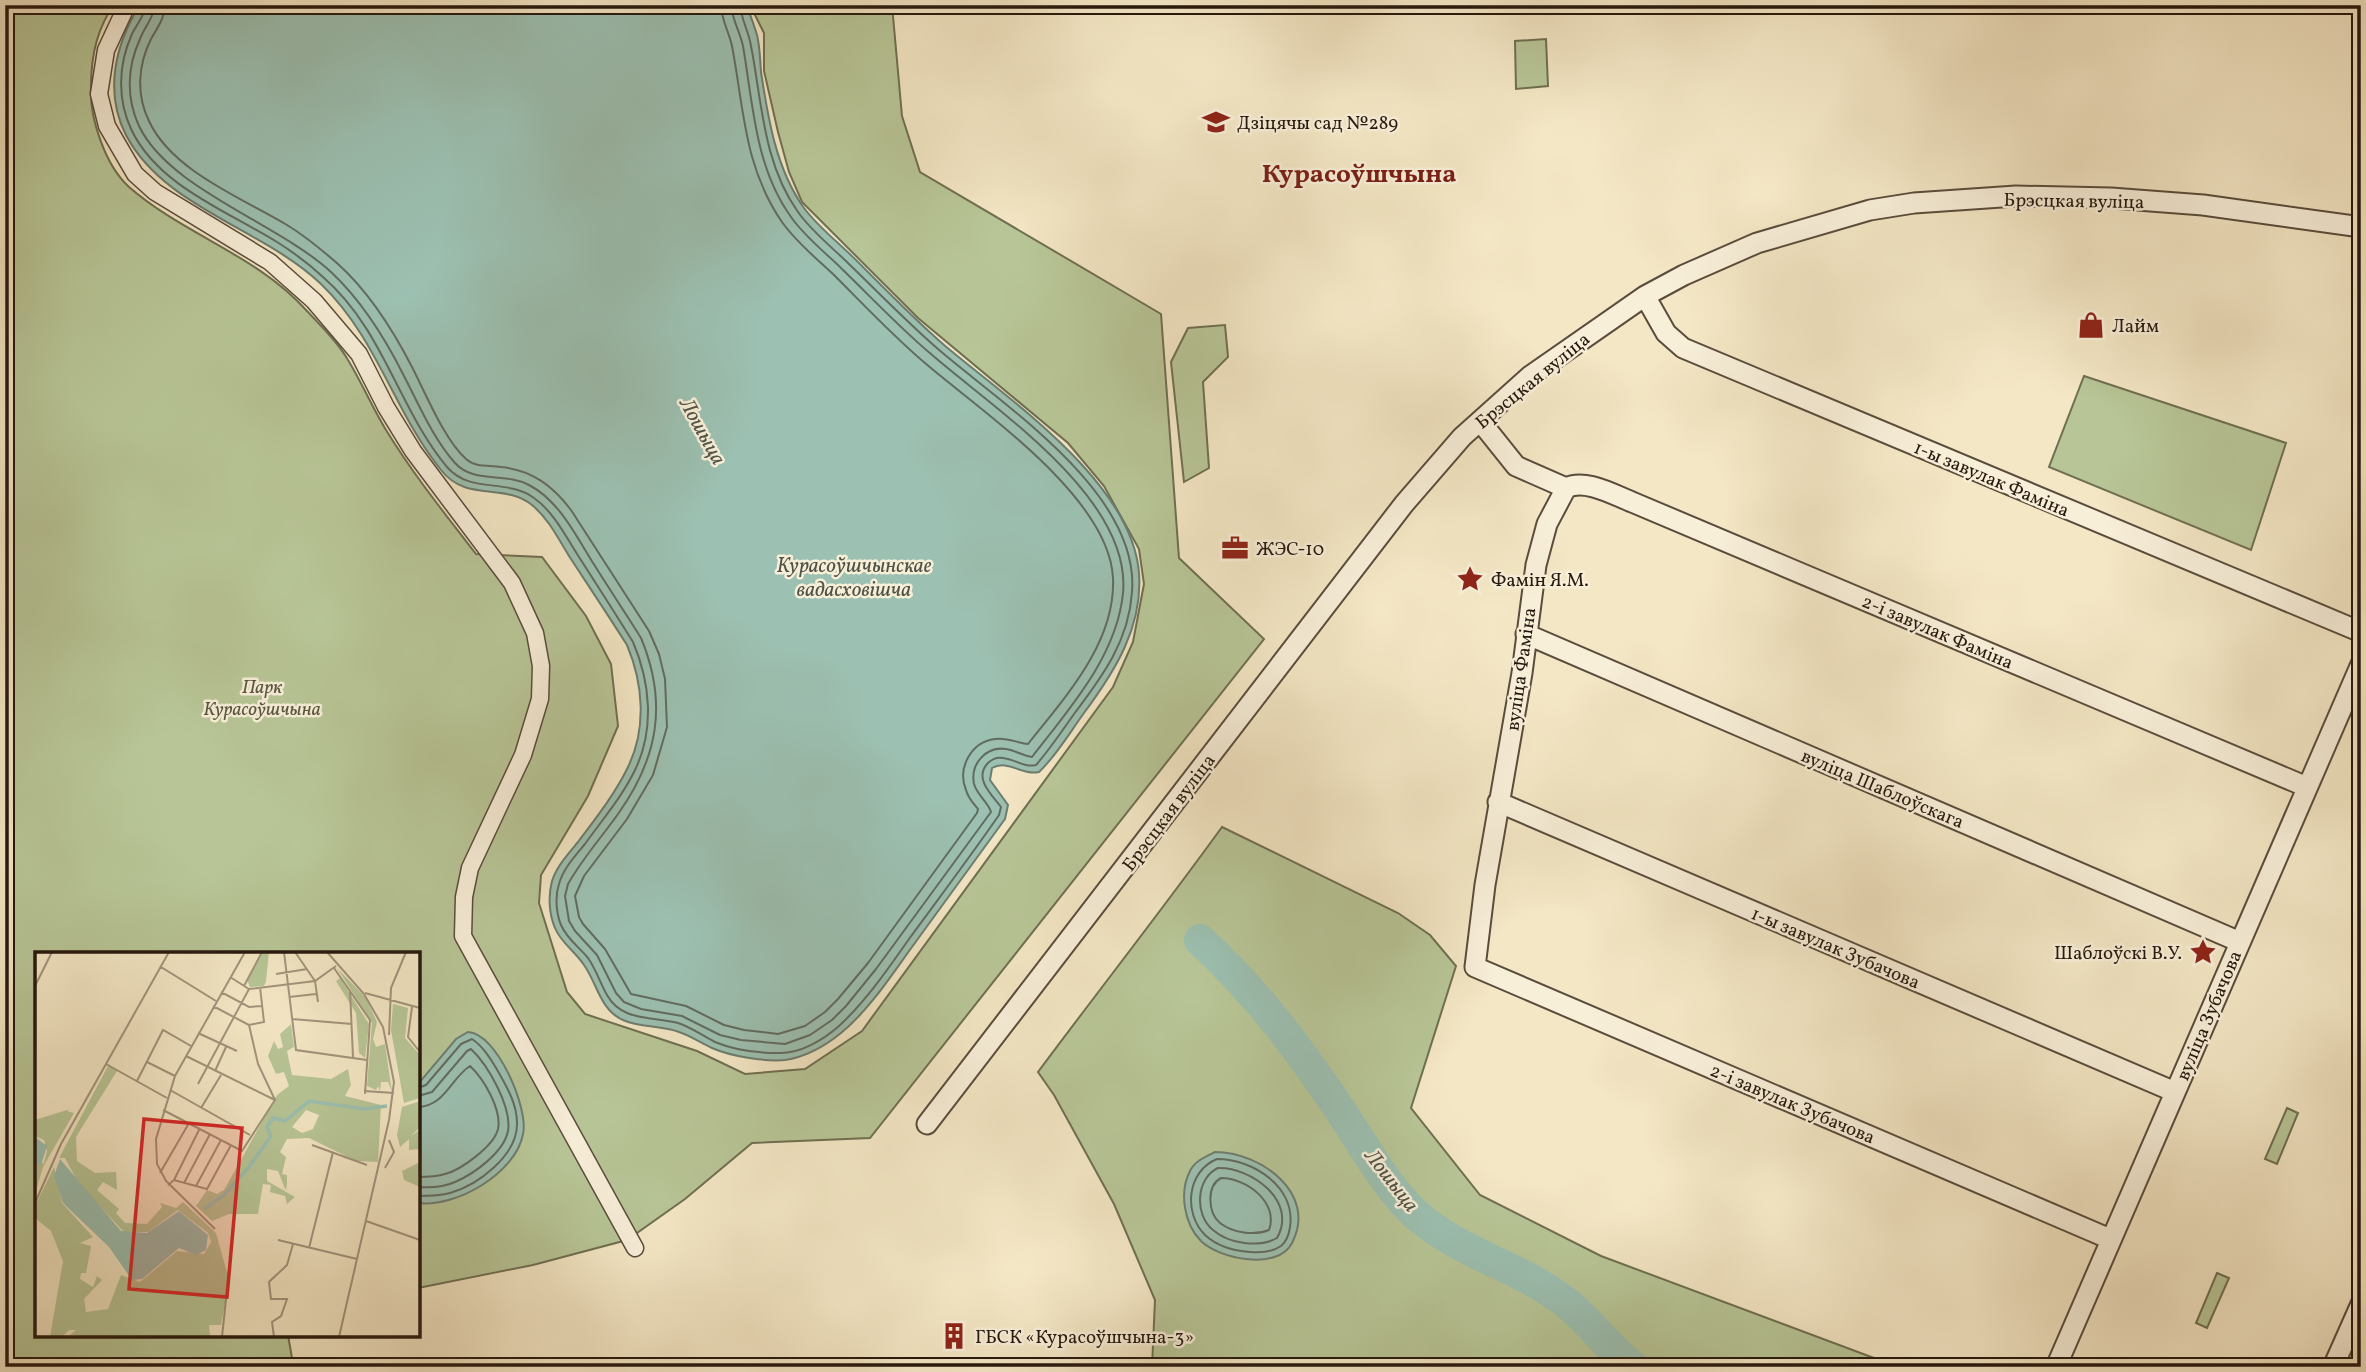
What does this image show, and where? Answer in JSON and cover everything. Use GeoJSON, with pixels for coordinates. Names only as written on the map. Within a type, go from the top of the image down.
{"type":"FeatureCollection","features":[{"type":"Feature","properties":{"kind":"street"},"geometry":{"type":"LineString","coordinates":[[127,5],[106,50],[99,94],[107,126],[135,174],[155,192],[270,262],[314,301],[359,354],[386,407],[413,451],[512,583],[535,633],[541,666],[540,699],[523,755],[470,867],[464,897],[463,936],[635,1248]]}},
{"type":"Feature","properties":{"kind":"street","name":"Брэсцкая вуліца"},"geometry":{"type":"LineString","coordinates":[[927,1124],[1395,515],[1462,437],[1530,376],[1645,296],[1684,275],[1757,243],[1870,210],[1914,203],[2016,196],[2111,198],[2203,205],[2361,227]]}},
{"type":"Feature","properties":{"kind":"street","name":"1-ы завулак Фаміна"},"geometry":{"type":"LineString","coordinates":[[1645,296],[1666,333],[1683,348],[2361,632]]}},
{"type":"Feature","properties":{"kind":"street"},"geometry":{"type":"LineString","coordinates":[[1480,421],[1516,466],[1566,488]]}},
{"type":"Feature","properties":{"kind":"street","name":"2-і завулак Фаміна"},"geometry":{"type":"LineString","coordinates":[[1566,488],[1574,484],[1584,485],[1632,502],[2307,787]]}},
{"type":"Feature","properties":{"kind":"street","name":"вуліца Фаміна"},"geometry":{"type":"LineString","coordinates":[[1475,967],[1498,802],[1522,673],[1536,565],[1547,524],[1566,488]]}},
{"type":"Feature","properties":{"kind":"street","name":"вуліца Шаблоўскага"},"geometry":{"type":"LineString","coordinates":[[1526,634],[2240,942]]}},
{"type":"Feature","properties":{"kind":"street","name":"вуліца Зубачова"},"geometry":{"type":"LineString","coordinates":[[2056,1367],[2361,664]]}},
{"type":"Feature","properties":{"kind":"street","name":"1-ы завулак Зубачова"},"geometry":{"type":"LineString","coordinates":[[1498,802],[2175,1092]]}},
{"type":"Feature","properties":{"kind":"street","name":"2-і завулак Зубачова"},"geometry":{"type":"LineString","coordinates":[[1475,967],[2110,1239]]}},
{"type":"Feature","properties":{"kind":"street"},"geometry":{"type":"LineString","coordinates":[[2333,1367],[2361,1304]]}},
{"type":"Feature","properties":{"kind":"green space","name":"Парк Курасоўшчына"},"geometry":{"type":"Polygon","coordinates":[[[5,5],[114,5],[103,23],[96,44],[91,75],[91,98],[100,140],[120,178],[150,204],[243,260],[287,292],[339,347],[396,446],[476,554],[542,557],[586,616],[611,664],[618,726],[588,796],[541,875],[539,903],[567,992],[585,1014],[697,1051],[745,1074],[805,1069],[862,1031],[1113,687],[1133,642],[1144,584],[1139,549],[1104,486],[1068,443],[918,318],[802,202],[789,172],[764,71],[764,33],[750,5],[892,5],[902,116],[920,172],[1161,314],[1179,558],[1264,639],[870,1138],[752,1143],[685,1199],[627,1240],[533,1265],[420,1288],[420,952],[35,952],[35,1337],[288,1337],[292,1358],[112,1366],[5,1361],[5,5]]]}},
{"type":"Feature","properties":{"kind":"green space"},"geometry":{"type":"Polygon","coordinates":[[[1546,39],[1548,86],[1516,89],[1515,41],[1546,39]]]}},
{"type":"Feature","properties":{"kind":"green space"},"geometry":{"type":"Polygon","coordinates":[[[1225,325],[1228,357],[1203,382],[1209,468],[1184,482],[1171,362],[1188,328],[1225,325]]]}},
{"type":"Feature","properties":{"kind":"green space"},"geometry":{"type":"Polygon","coordinates":[[[2084,376],[2286,443],[2251,550],[2049,467],[2084,376]]]}},
{"type":"Feature","properties":{"kind":"green space"},"geometry":{"type":"Polygon","coordinates":[[[1222,827],[1398,913],[1430,935],[1456,966],[1411,1108],[1480,1195],[1601,1256],[1898,1367],[1152,1367],[1155,1300],[1114,1204],[1054,1095],[1038,1072],[1222,827]]]}},
{"type":"Feature","properties":{"kind":"green space"},"geometry":{"type":"Polygon","coordinates":[[[2287,1108],[2298,1113],[2277,1164],[2265,1159],[2287,1108]]]}},
{"type":"Feature","properties":{"kind":"green space"},"geometry":{"type":"Polygon","coordinates":[[[2217,1273],[2229,1278],[2207,1328],[2196,1323],[2217,1273]]]}},
{"type":"Feature","properties":{"kind":"water","name":"Курасоўшчынскае вадасховішча"},"geometry":{"type":"Polygon","coordinates":[[[140,5],[747,5],[758,40],[761,72],[775,143],[786,177],[804,208],[933,335],[1063,445],[1091,475],[1115,507],[1131,539],[1139,573],[1136,612],[1125,648],[1095,697],[1039,772],[1027,772],[1004,765],[992,768],[990,780],[1008,805],[1005,819],[879,992],[851,1024],[828,1042],[793,1059],[738,1056],[719,1051],[688,1035],[623,1020],[615,1016],[604,1003],[584,965],[555,928],[550,911],[550,893],[557,870],[617,787],[634,752],[641,706],[637,675],[627,645],[538,510],[521,498],[509,494],[462,486],[441,470],[410,424],[357,328],[341,305],[321,284],[272,248],[189,200],[143,160],[119,119],[114,85],[115,68],[124,36],[140,5]]]}},
{"type":"Feature","properties":{"kind":"water"},"geometry":{"type":"Polygon","coordinates":[[[468,1032],[479,1036],[500,1058],[516,1091],[524,1122],[523,1134],[509,1162],[482,1185],[449,1200],[420,1203],[420,1082],[456,1039],[468,1032]]]}},
{"type":"Feature","properties":{"kind":"water"},"geometry":{"type":"Polygon","coordinates":[[[1215,1152],[1250,1159],[1280,1179],[1291,1192],[1297,1208],[1298,1225],[1292,1243],[1285,1252],[1262,1259],[1234,1257],[1210,1247],[1195,1234],[1185,1208],[1187,1179],[1195,1165],[1215,1152]]]}},
{"type":"Feature","properties":{"kind":"waterway","name":"Лошыца"},"geometry":{"type":"LineString","coordinates":[[1200,940],[1239,978],[1289,1038],[1379,1171],[1409,1208],[1445,1236],[1526,1277],[1564,1301],[1633,1367]]}},
{"type":"Feature","properties":{"kind":"place","name":"Дзіцячы сад №289"},"geometry":{"type":"Point","coordinates":[1216,122]}},
{"type":"Feature","properties":{"kind":"place","name":"Лайм"},"geometry":{"type":"Point","coordinates":[2091,325]}},
{"type":"Feature","properties":{"kind":"place","name":"ЖЭС-10"},"geometry":{"type":"Point","coordinates":[1235,548]}},
{"type":"Feature","properties":{"kind":"place","name":"Фамін Я.М."},"geometry":{"type":"Point","coordinates":[1470,579]}},
{"type":"Feature","properties":{"kind":"place","name":"Шаблоўскі В.У."},"geometry":{"type":"Point","coordinates":[2203,952]}},
{"type":"Feature","properties":{"kind":"place","name":"ГБСК «Курасоўшчына-3»"},"geometry":{"type":"Point","coordinates":[954,1336]}},
{"type":"Feature","properties":{"kind":"district","name":"Курасоўшчына"},"geometry":{"type":"Point","coordinates":[1359,173]}}]}
